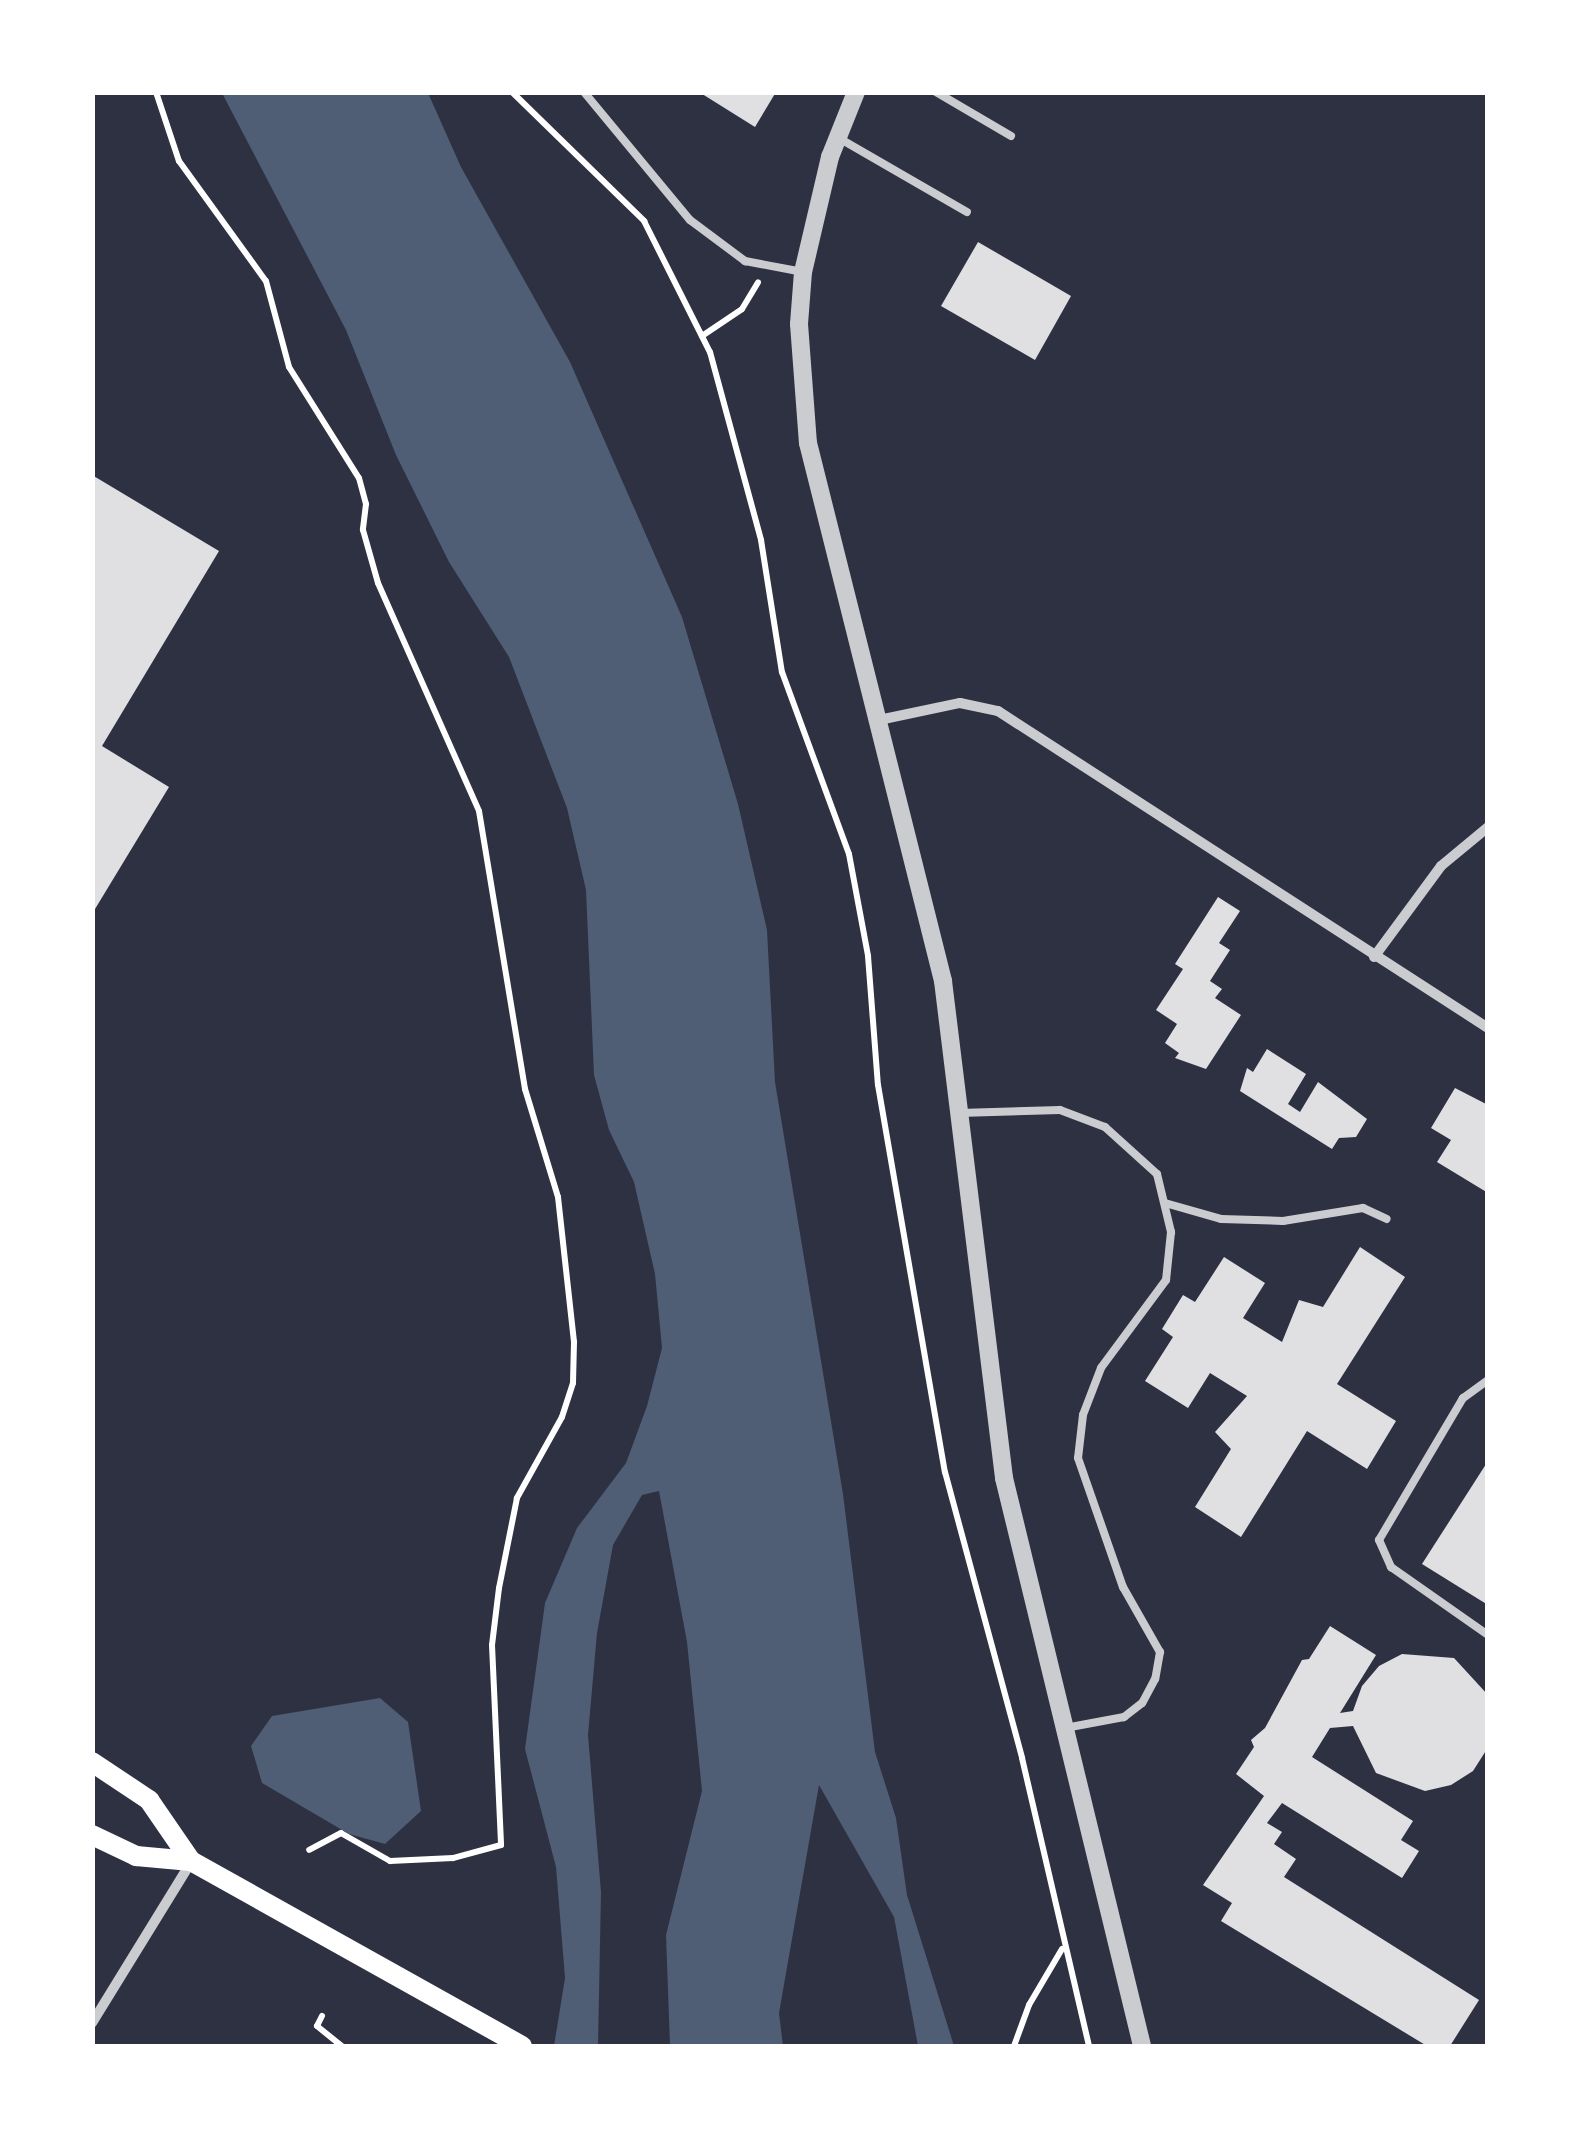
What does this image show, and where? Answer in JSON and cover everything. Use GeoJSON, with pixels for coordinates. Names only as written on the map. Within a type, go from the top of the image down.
{"type":"FeatureCollection","features":[{"type":"Feature","properties":{"kind":"main road"},"geometry":{"type":"LineString","coordinates":[[92,1762],[148,1800],[191,1861]]}},
{"type":"Feature","properties":{"kind":"main road"},"geometry":{"type":"LineString","coordinates":[[92,1834],[136,1856],[191,1861],[522,2046]]}},
{"type":"Feature","properties":{"kind":"street"},"geometry":{"type":"LineString","coordinates":[[856,92],[838,137],[803,272],[799,324],[808,443],[940,966],[1004,1478],[1142,2046]]}},
{"type":"Feature","properties":{"kind":"street"},"geometry":{"type":"LineString","coordinates":[[879,720],[960,703],[998,711],[1488,1028]]}},
{"type":"Feature","properties":{"kind":"street"},"geometry":{"type":"LineString","coordinates":[[1374,957],[1440,866],[1488,828]]}},
{"type":"Feature","properties":{"kind":"street"},"geometry":{"type":"LineString","coordinates":[[92,2023],[191,1861]]}},
{"type":"Feature","properties":{"kind":"lane"},"geometry":{"type":"LineString","coordinates":[[584,92],[690,220],[745,261],[803,272]]}},
{"type":"Feature","properties":{"kind":"lane"},"geometry":{"type":"LineString","coordinates":[[936,92],[1012,136]]}},
{"type":"Feature","properties":{"kind":"lane"},"geometry":{"type":"LineString","coordinates":[[838,137],[967,212]]}},
{"type":"Feature","properties":{"kind":"lane"},"geometry":{"type":"LineString","coordinates":[[959,1113],[1037,1108],[1082,1116],[1142,1158],[1157,1174],[1165,1202],[1172,1257],[1166,1280],[1101,1368],[1083,1415],[1078,1458],[1122,1587],[1160,1652],[1155,1679],[1142,1703],[1124,1717],[1063,1728]]}},
{"type":"Feature","properties":{"kind":"lane"},"geometry":{"type":"LineString","coordinates":[[1165,1202],[1221,1218],[1283,1221],[1363,1208],[1387,1218]]}},
{"type":"Feature","properties":{"kind":"lane"},"geometry":{"type":"LineString","coordinates":[[1488,1380],[1463,1398],[1379,1540],[1391,1568],[1488,1635]]}},
{"type":"Feature","properties":{"kind":"path"},"geometry":{"type":"LineString","coordinates":[[156,92],[179,161],[266,281],[289,367],[359,478],[366,504],[362,530],[378,583],[480,811],[525,1089],[558,1197],[574,1342],[573,1383],[562,1417],[517,1498],[498,1588],[492,1645],[501,1846],[453,1858],[390,1861],[341,1832],[309,1850]]}},
{"type":"Feature","properties":{"kind":"path"},"geometry":{"type":"LineString","coordinates":[[512,92],[644,221],[702,336],[761,540],[782,672],[850,854],[868,956],[873,1053],[945,1472],[1022,1758],[1062,1948],[1089,2046]]}},
{"type":"Feature","properties":{"kind":"path"},"geometry":{"type":"LineString","coordinates":[[702,336],[742,309],[769,266]]}},
{"type":"Feature","properties":{"kind":"path"},"geometry":{"type":"LineString","coordinates":[[1014,2046],[1029,2004],[1062,1948]]}},
{"type":"Feature","properties":{"kind":"path"},"geometry":{"type":"LineString","coordinates":[[322,2016],[316,2026],[342,2046]]}},
{"type":"Feature","properties":{"kind":"water"},"geometry":{"type":"Polygon","coordinates":[[[222,93],[428,93],[461,167],[570,362],[682,617],[738,804],[767,930],[775,1082],[843,1494],[875,1752],[896,1818],[907,1895],[954,2046],[918,2046],[894,1917],[819,1785],[779,2013],[783,2046],[670,2046],[666,1935],[702,1791],[687,1642],[659,1491],[642,1495],[613,1545],[597,1633],[588,1735],[601,1892],[598,2046],[554,2046],[565,1978],[556,1867],[525,1749],[545,1603],[577,1528],[626,1463],[647,1406],[662,1348],[655,1274],[634,1182],[609,1130],[594,1075],[586,890],[567,808],[509,657],[449,562],[396,455],[346,330],[222,93]]]}},
{"type":"Feature","properties":{"kind":"water"},"geometry":{"type":"Polygon","coordinates":[[[380,1698],[408,1722],[421,1811],[385,1844],[349,1834],[262,1783],[251,1746],[272,1716],[380,1698]]]}},
{"type":"Feature","properties":{"kind":"building"},"geometry":{"type":"Polygon","coordinates":[[[699,92],[776,92],[755,127],[699,92]]]}},
{"type":"Feature","properties":{"kind":"building"},"geometry":{"type":"Polygon","coordinates":[[[978,242],[1071,296],[1035,360],[941,306],[978,242]]]}},
{"type":"Feature","properties":{"kind":"building"},"geometry":{"type":"Polygon","coordinates":[[[92,475],[219,551],[102,746],[169,787],[92,914],[92,475]]]}},
{"type":"Feature","properties":{"kind":"building"},"geometry":{"type":"Polygon","coordinates":[[[1218,897],[1240,911],[1219,943],[1230,950],[1210,981],[1222,989],[1215,998],[1241,1015],[1206,1069],[1175,1058],[1179,1053],[1165,1043],[1177,1024],[1156,1010],[1183,969],[1175,964],[1218,897]]]}},
{"type":"Feature","properties":{"kind":"building"},"geometry":{"type":"Polygon","coordinates":[[[1267,1049],[1306,1074],[1288,1104],[1300,1112],[1318,1082],[1367,1119],[1356,1137],[1339,1138],[1332,1149],[1240,1091],[1247,1068],[1253,1072],[1267,1049]]]}},
{"type":"Feature","properties":{"kind":"building"},"geometry":{"type":"Polygon","coordinates":[[[1455,1088],[1488,1105],[1488,1193],[1437,1162],[1451,1140],[1431,1128],[1455,1088]]]}},
{"type":"Feature","properties":{"kind":"building"},"geometry":{"type":"Polygon","coordinates":[[[1360,1247],[1405,1277],[1337,1384],[1396,1421],[1367,1469],[1307,1431],[1241,1537],[1195,1507],[1231,1449],[1215,1432],[1247,1396],[1210,1373],[1188,1408],[1145,1381],[1173,1337],[1162,1329],[1183,1295],[1195,1302],[1224,1257],[1265,1283],[1243,1318],[1282,1342],[1299,1300],[1323,1307],[1360,1247]]]}},
{"type":"Feature","properties":{"kind":"building"},"geometry":{"type":"Polygon","coordinates":[[[1488,1461],[1488,1605],[1422,1564],[1488,1461]]]}},
{"type":"Feature","properties":{"kind":"building"},"geometry":{"type":"Polygon","coordinates":[[[1330,1626],[1376,1655],[1340,1713],[1353,1711],[1362,1686],[1379,1666],[1402,1654],[1454,1658],[1488,1695],[1487,1749],[1473,1771],[1451,1785],[1425,1791],[1376,1773],[1353,1726],[1330,1728],[1312,1757],[1413,1821],[1401,1840],[1419,1851],[1402,1878],[1282,1803],[1267,1823],[1282,1832],[1274,1844],[1296,1859],[1284,1877],[1479,2000],[1450,2046],[1427,2046],[1221,1921],[1232,1903],[1203,1885],[1264,1796],[1236,1774],[1254,1747],[1251,1740],[1265,1728],[1302,1660],[1309,1659],[1330,1626]]]}}]}
